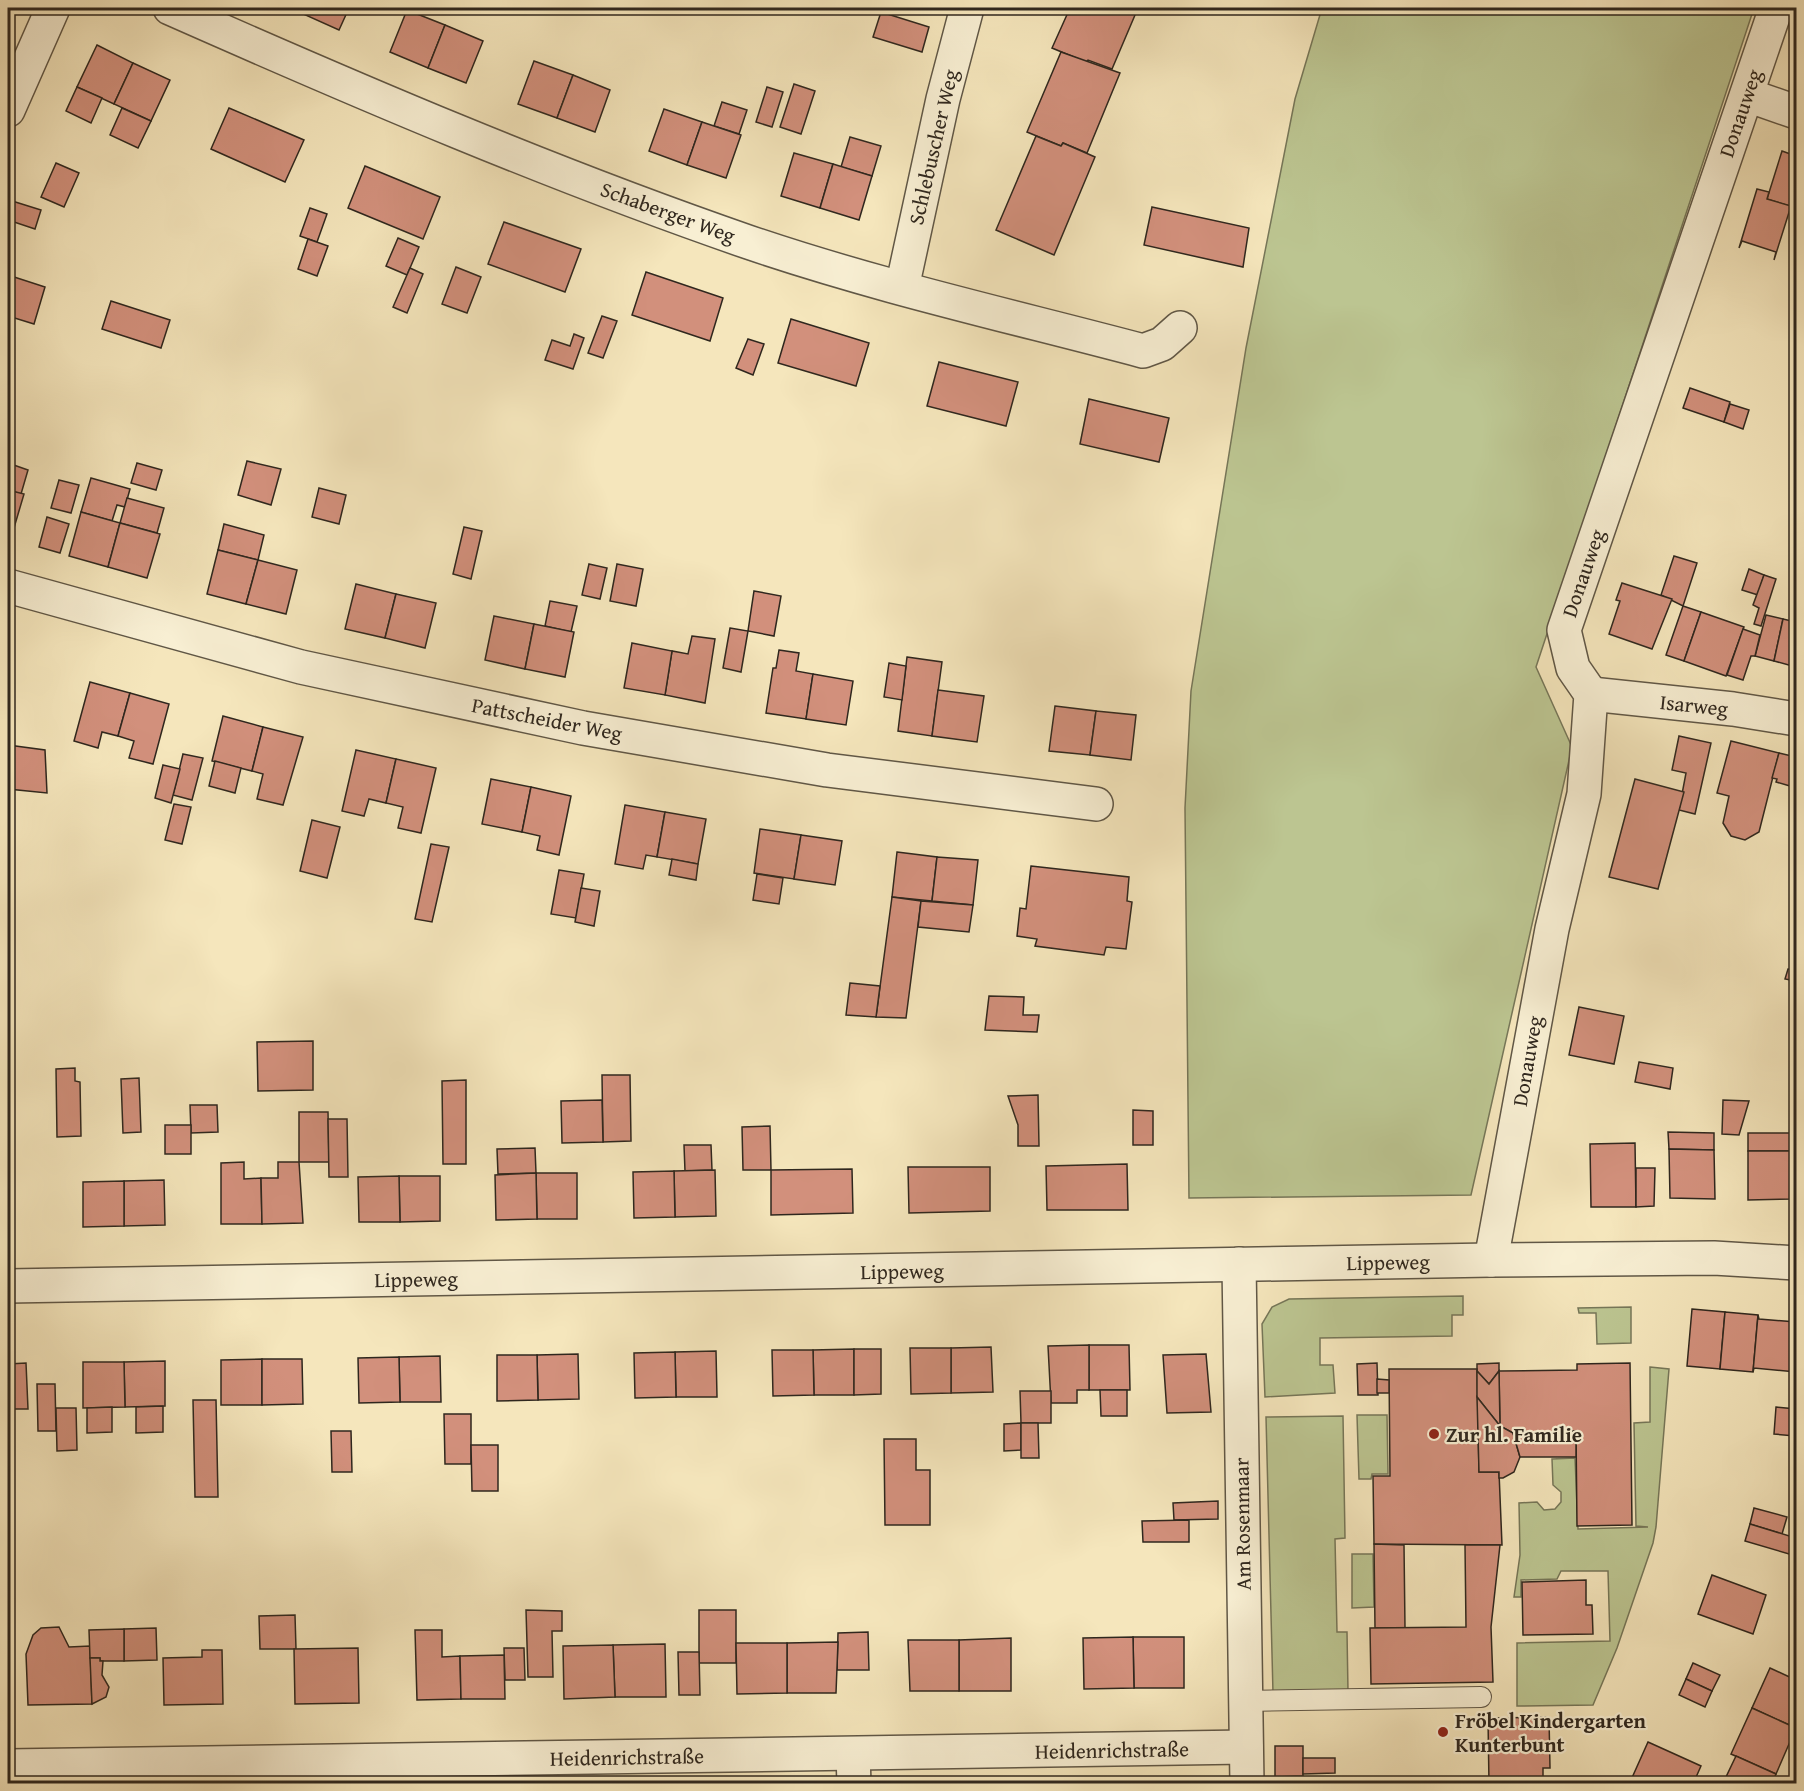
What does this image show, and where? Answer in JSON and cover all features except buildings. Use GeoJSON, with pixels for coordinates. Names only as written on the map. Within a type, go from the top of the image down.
{"type":"FeatureCollection","features":[{"type":"Feature","properties":{"kind":"street"},"geometry":{"type":"LineString","coordinates":[[8,110],[52,8]]}},
{"type":"Feature","properties":{"kind":"street","name":"Schaberger Weg"},"geometry":{"type":"LineString","coordinates":[[170,8],[374,98],[591,184],[749,242],[902,288],[1143,351],[1162,344],[1180,328]]}},
{"type":"Feature","properties":{"kind":"street","name":"Schlebuscher Weg"},"geometry":{"type":"LineString","coordinates":[[902,288],[943,99],[967,8]]}},
{"type":"Feature","properties":{"kind":"street","name":"Donauweg"},"geometry":{"type":"LineString","coordinates":[[1491,1260],[1552,929],[1584,794],[1591,694],[1573,668],[1564,630],[1776,8]]}},
{"type":"Feature","properties":{"kind":"street"},"geometry":{"type":"LineString","coordinates":[[1747,95],[1797,112]]}},
{"type":"Feature","properties":{"kind":"street","name":"Pattscheider Weg"},"geometry":{"type":"LineString","coordinates":[[8,586],[301,667],[583,728],[827,770],[1096,804]]}},
{"type":"Feature","properties":{"kind":"street","name":"Isarweg"},"geometry":{"type":"LineString","coordinates":[[1591,694],[1733,709],[1797,719]]}},
{"type":"Feature","properties":{"kind":"street","name":"Lippeweg"},"geometry":{"type":"LineString","coordinates":[[8,1286],[1491,1260],[1714,1258],[1797,1263]]}},
{"type":"Feature","properties":{"kind":"street","name":"Am Rosenmaar"},"geometry":{"type":"LineString","coordinates":[[1239,1264],[1246,1784]]}},
{"type":"Feature","properties":{"kind":"street","name":"Heidenrichstraße"},"geometry":{"type":"LineString","coordinates":[[9,1772],[853,1769],[1246,1747]]}},
{"type":"Feature","properties":{"kind":"lane"},"geometry":{"type":"LineString","coordinates":[[1245,1701],[1481,1697]]}},
{"type":"Feature","properties":{"kind":"green space"},"geometry":{"type":"Polygon","coordinates":[[[1322,8],[1754,8],[1536,667],[1572,747],[1471,1195],[1189,1198],[1185,808],[1191,691],[1246,348],[1295,99],[1322,8]]]}},
{"type":"Feature","properties":{"kind":"green space"},"geometry":{"type":"Polygon","coordinates":[[[1463,1296],[1463,1315],[1452,1315],[1452,1336],[1320,1338],[1320,1365],[1333,1365],[1335,1393],[1265,1397],[1262,1324],[1272,1307],[1289,1299],[1463,1296]]]}},
{"type":"Feature","properties":{"kind":"green space"},"geometry":{"type":"Polygon","coordinates":[[[1631,1307],[1631,1343],[1597,1344],[1596,1313],[1579,1313],[1578,1308],[1631,1307]]]}},
{"type":"Feature","properties":{"kind":"green space"},"geometry":{"type":"Polygon","coordinates":[[[1650,1367],[1669,1369],[1656,1527],[1653,1543],[1617,1648],[1593,1705],[1517,1706],[1517,1643],[1610,1641],[1608,1571],[1561,1571],[1557,1579],[1521,1580],[1521,1597],[1514,1597],[1520,1555],[1519,1503],[1537,1502],[1544,1510],[1555,1509],[1561,1502],[1561,1492],[1553,1485],[1552,1459],[1575,1458],[1578,1529],[1648,1527],[1636,1526],[1634,1423],[1650,1422],[1650,1367]]]}},
{"type":"Feature","properties":{"kind":"green space"},"geometry":{"type":"Polygon","coordinates":[[[1357,1415],[1387,1415],[1388,1474],[1372,1474],[1371,1479],[1359,1479],[1357,1415]]]}},
{"type":"Feature","properties":{"kind":"green space"},"geometry":{"type":"Polygon","coordinates":[[[1343,1416],[1345,1538],[1335,1539],[1337,1632],[1347,1632],[1348,1691],[1273,1693],[1266,1417],[1343,1416]]]}},
{"type":"Feature","properties":{"kind":"green space"},"geometry":{"type":"Polygon","coordinates":[[[1352,1554],[1373,1554],[1374,1607],[1352,1608],[1352,1554]]]}},
{"type":"Feature","properties":{"kind":"place","name":"Zur hl. Familie"},"geometry":{"type":"Point","coordinates":[1434,1434]}},
{"type":"Feature","properties":{"kind":"place","name":"Fröbel Kindergarten Kunterbunt"},"geometry":{"type":"Point","coordinates":[1443,1732]}}]}
